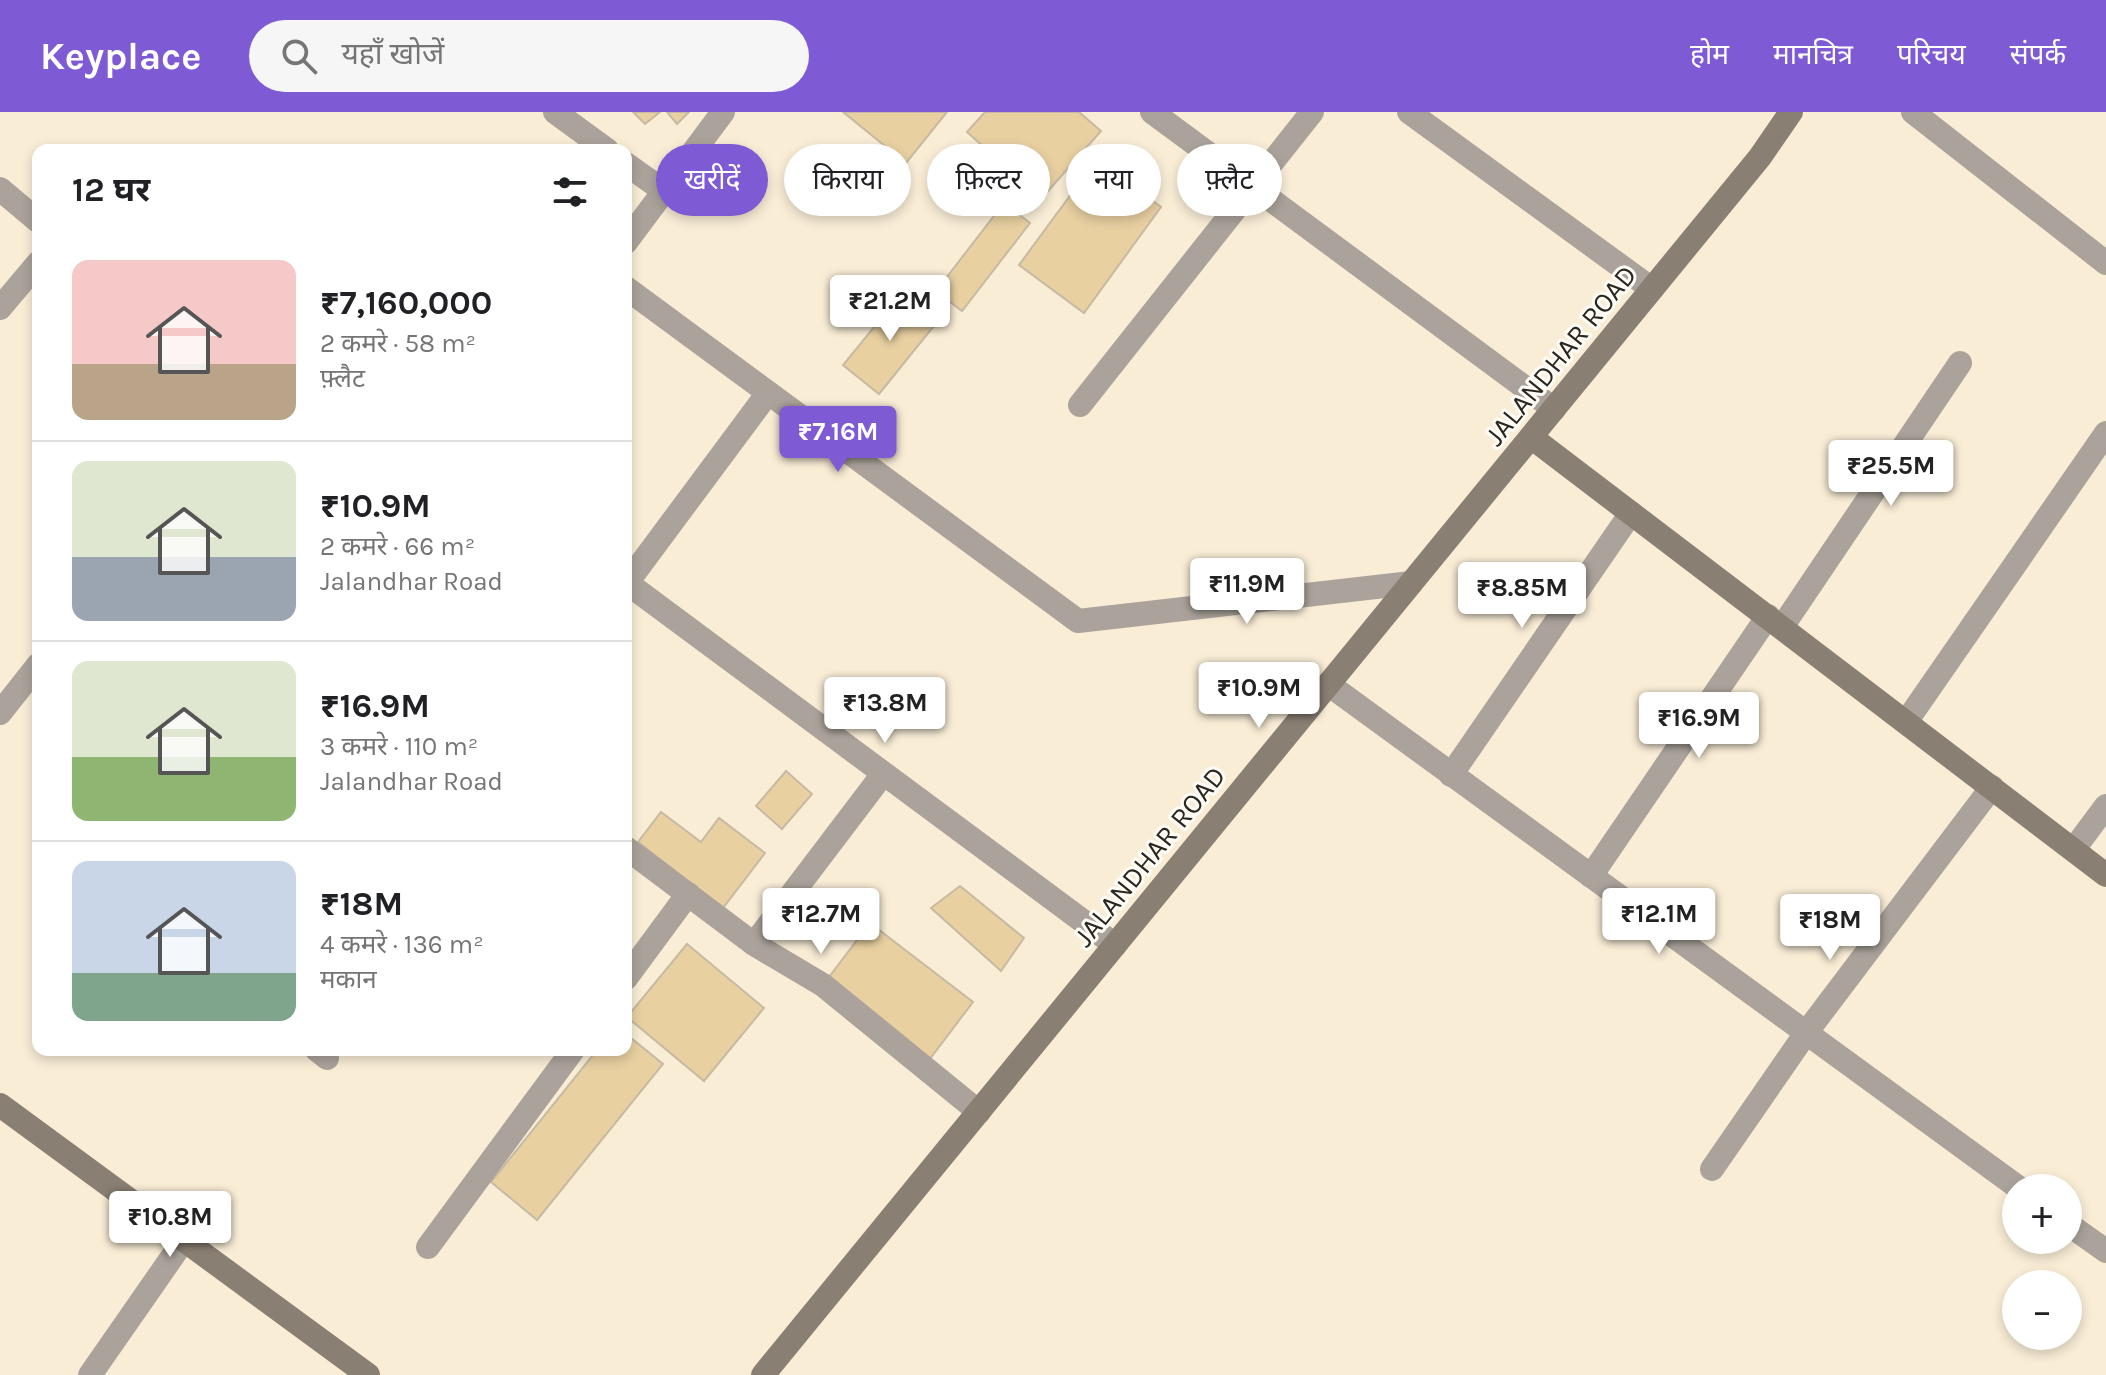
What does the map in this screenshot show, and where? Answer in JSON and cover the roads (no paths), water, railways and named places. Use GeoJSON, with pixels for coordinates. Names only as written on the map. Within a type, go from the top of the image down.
{"type":"FeatureCollection","features":[{"type":"Feature","properties":{"kind":"main road","name":"JALANDHAR ROAD"},"geometry":{"type":"LineString","coordinates":[[763,1375],[1760,157],[1791,112]]}},
{"type":"Feature","properties":{"kind":"main road"},"geometry":{"type":"LineString","coordinates":[[1531,437],[2106,875]]}},
{"type":"Feature","properties":{"kind":"main road"},"geometry":{"type":"LineString","coordinates":[[0,1105],[368,1375]]}},
{"type":"Feature","properties":{"kind":"street"},"geometry":{"type":"LineString","coordinates":[[555,112],[599,144]]}},
{"type":"Feature","properties":{"kind":"street"},"geometry":{"type":"LineString","coordinates":[[699,144],[723,112]]}},
{"type":"Feature","properties":{"kind":"street"},"geometry":{"type":"LineString","coordinates":[[1152,112],[1195,144]]}},
{"type":"Feature","properties":{"kind":"street"},"geometry":{"type":"LineString","coordinates":[[1282,150],[1312,112]]}},
{"type":"Feature","properties":{"kind":"street"},"geometry":{"type":"LineString","coordinates":[[1409,112],[1652,289]]}},
{"type":"Feature","properties":{"kind":"street"},"geometry":{"type":"LineString","coordinates":[[1913,112],[2106,263]]}},
{"type":"Feature","properties":{"kind":"street"},"geometry":{"type":"LineString","coordinates":[[632,168],[656,185]]}},
{"type":"Feature","properties":{"kind":"street"},"geometry":{"type":"LineString","coordinates":[[0,189],[32,216]]}},
{"type":"Feature","properties":{"kind":"street"},"geometry":{"type":"LineString","coordinates":[[632,234],[656,202]]}},
{"type":"Feature","properties":{"kind":"street"},"geometry":{"type":"LineString","coordinates":[[1282,208],[1554,409]]}},
{"type":"Feature","properties":{"kind":"street"},"geometry":{"type":"LineString","coordinates":[[1080,405],[1230,216]]}},
{"type":"Feature","properties":{"kind":"street"},"geometry":{"type":"LineString","coordinates":[[0,308],[32,270]]}},
{"type":"Feature","properties":{"kind":"street"},"geometry":{"type":"LineString","coordinates":[[632,292],[1078,621],[1411,583]]}},
{"type":"Feature","properties":{"kind":"street"},"geometry":{"type":"LineString","coordinates":[[1591,876],[1960,363]]}},
{"type":"Feature","properties":{"kind":"street"},"geometry":{"type":"LineString","coordinates":[[632,576],[768,393]]}},
{"type":"Feature","properties":{"kind":"street"},"geometry":{"type":"LineString","coordinates":[[1906,722],[2106,433]]}},
{"type":"Feature","properties":{"kind":"street"},"geometry":{"type":"LineString","coordinates":[[1451,775],[1631,513]]}},
{"type":"Feature","properties":{"kind":"street"},"geometry":{"type":"LineString","coordinates":[[632,588],[1115,945]]}},
{"type":"Feature","properties":{"kind":"street"},"geometry":{"type":"LineString","coordinates":[[0,713],[32,673]]}},
{"type":"Feature","properties":{"kind":"street"},"geometry":{"type":"LineString","coordinates":[[1328,684],[2002,1176]]}},
{"type":"Feature","properties":{"kind":"street"},"geometry":{"type":"LineString","coordinates":[[754,944],[883,774]]}},
{"type":"Feature","properties":{"kind":"street"},"geometry":{"type":"LineString","coordinates":[[1712,1169],[1806,1033],[1992,787]]}},
{"type":"Feature","properties":{"kind":"street"},"geometry":{"type":"LineString","coordinates":[[2074,849],[2106,806]]}},
{"type":"Feature","properties":{"kind":"street"},"geometry":{"type":"LineString","coordinates":[[632,852],[754,944],[823,985],[979,1112]]}},
{"type":"Feature","properties":{"kind":"street"},"geometry":{"type":"LineString","coordinates":[[632,970],[688,894]]}},
{"type":"Feature","properties":{"kind":"street"},"geometry":{"type":"LineString","coordinates":[[428,1247],[569,1056]]}},
{"type":"Feature","properties":{"kind":"street"},"geometry":{"type":"LineString","coordinates":[[2082,1234],[2106,1251]]}},
{"type":"Feature","properties":{"kind":"street"},"geometry":{"type":"LineString","coordinates":[[90,1375],[184,1240]]}}]}
